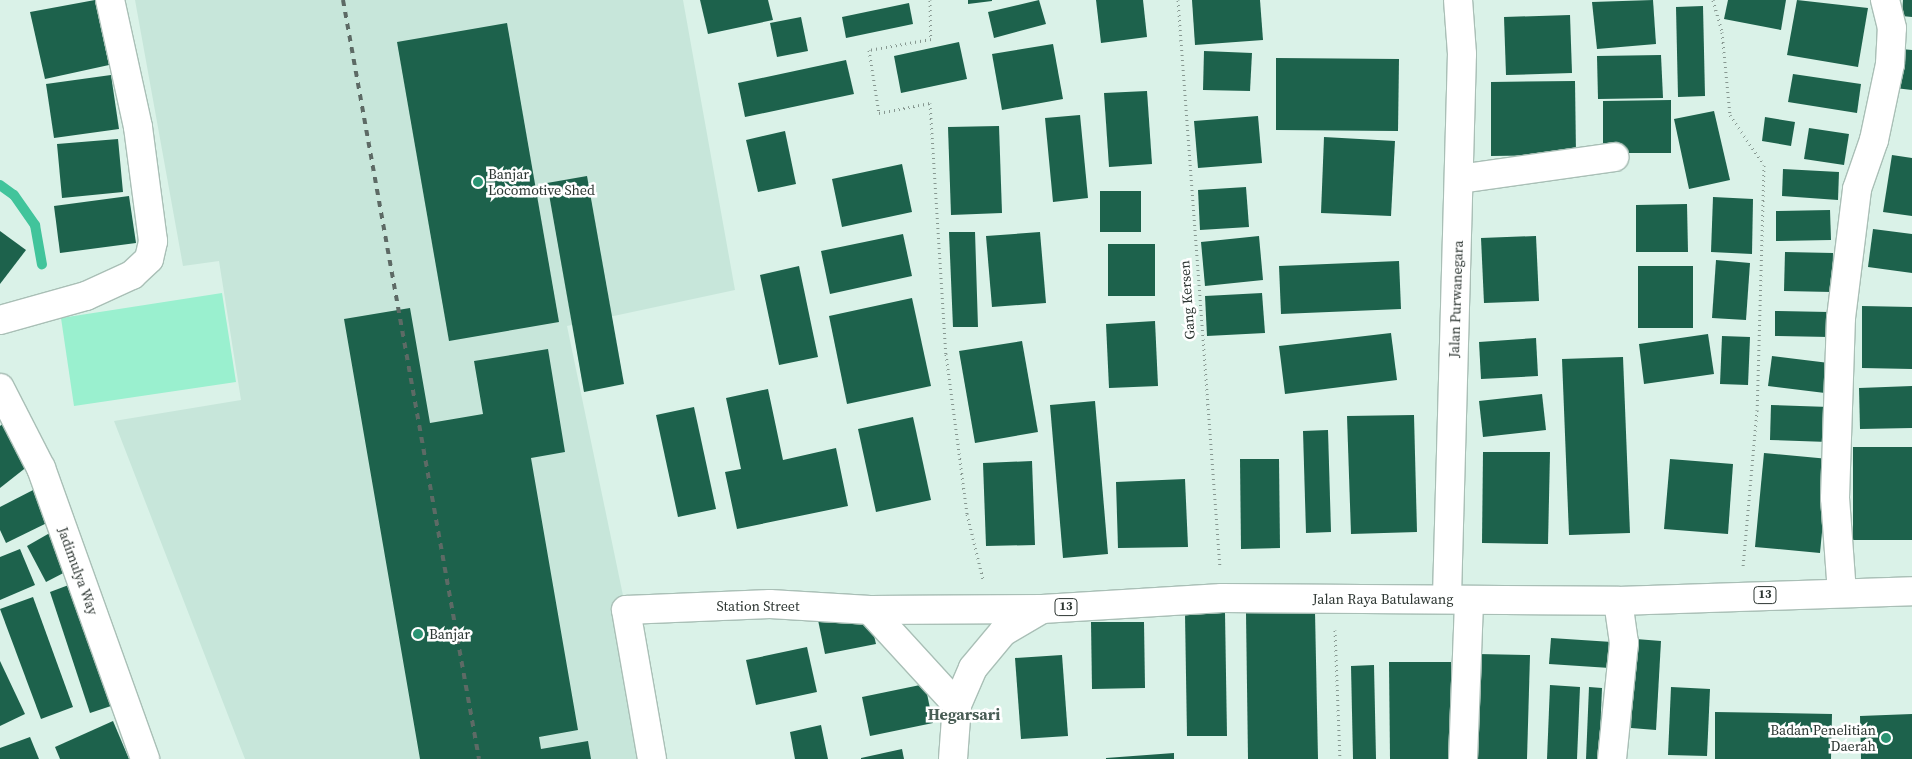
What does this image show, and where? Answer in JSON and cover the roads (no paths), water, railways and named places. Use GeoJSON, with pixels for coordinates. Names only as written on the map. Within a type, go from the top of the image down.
{"type":"FeatureCollection","features":[{"type":"Feature","properties":{"kind":"main road"},"geometry":{"type":"LineString","coordinates":[[0,320],[86,296],[132,274],[149,259],[153,240],[138,128],[110,0]]}},
{"type":"Feature","properties":{"kind":"main road","name":"Jalan Purwanegara"},"geometry":{"type":"LineString","coordinates":[[1458,0],[1462,54],[1458,599],[1463,759]]}},
{"type":"Feature","properties":{"kind":"main road"},"geometry":{"type":"LineString","coordinates":[[1842,593],[1835,498],[1841,318],[1856,189],[1874,140],[1890,64],[1892,28],[1884,0]]}},
{"type":"Feature","properties":{"kind":"main road"},"geometry":{"type":"LineString","coordinates":[[1460,179],[1614,156]]}},
{"type":"Feature","properties":{"kind":"main road","name":"Jadimulya Way"},"geometry":{"type":"LineString","coordinates":[[0,388],[41,468],[145,759]]}},
{"type":"Feature","properties":{"kind":"main road","name":"Jalan Raya Batulawang"},"geometry":{"type":"LineString","coordinates":[[1042,609],[1222,598],[1618,602],[1740,595],[1912,591]]}},
{"type":"Feature","properties":{"kind":"main road"},"geometry":{"type":"LineString","coordinates":[[1612,759],[1624,643],[1618,602]]}},
{"type":"Feature","properties":{"kind":"main road","name":"Station Street"},"geometry":{"type":"LineString","coordinates":[[652,759],[626,610],[770,604],[870,610],[990,607],[1042,609]]}},
{"type":"Feature","properties":{"kind":"main road","name":"13"},"geometry":{"type":"LineString","coordinates":[[953,759],[957,705],[986,648],[1042,609]]}},
{"type":"Feature","properties":{"kind":"main road"},"geometry":{"type":"LineString","coordinates":[[870,610],[957,705]]}},
{"type":"Feature","properties":{"kind":"waterway"},"geometry":{"type":"LineString","coordinates":[[0,185],[14,195],[35,225],[42,264]]}},
{"type":"Feature","properties":{"kind":"railway"},"geometry":{"type":"LineString","coordinates":[[343,0],[479,759]]}},
{"type":"Feature","properties":{"kind":"place","name":"Banjar Locomotive Shed"},"geometry":{"type":"Point","coordinates":[478,182]}},
{"type":"Feature","properties":{"kind":"place","name":"Banjar"},"geometry":{"type":"Point","coordinates":[418,634]}},
{"type":"Feature","properties":{"kind":"place","name":"Badan Penelitian Daerah"},"geometry":{"type":"Point","coordinates":[1886,738]}},
{"type":"Feature","properties":{"kind":"district","name":"Hegarsari"},"geometry":{"type":"Point","coordinates":[964,714]}}]}
